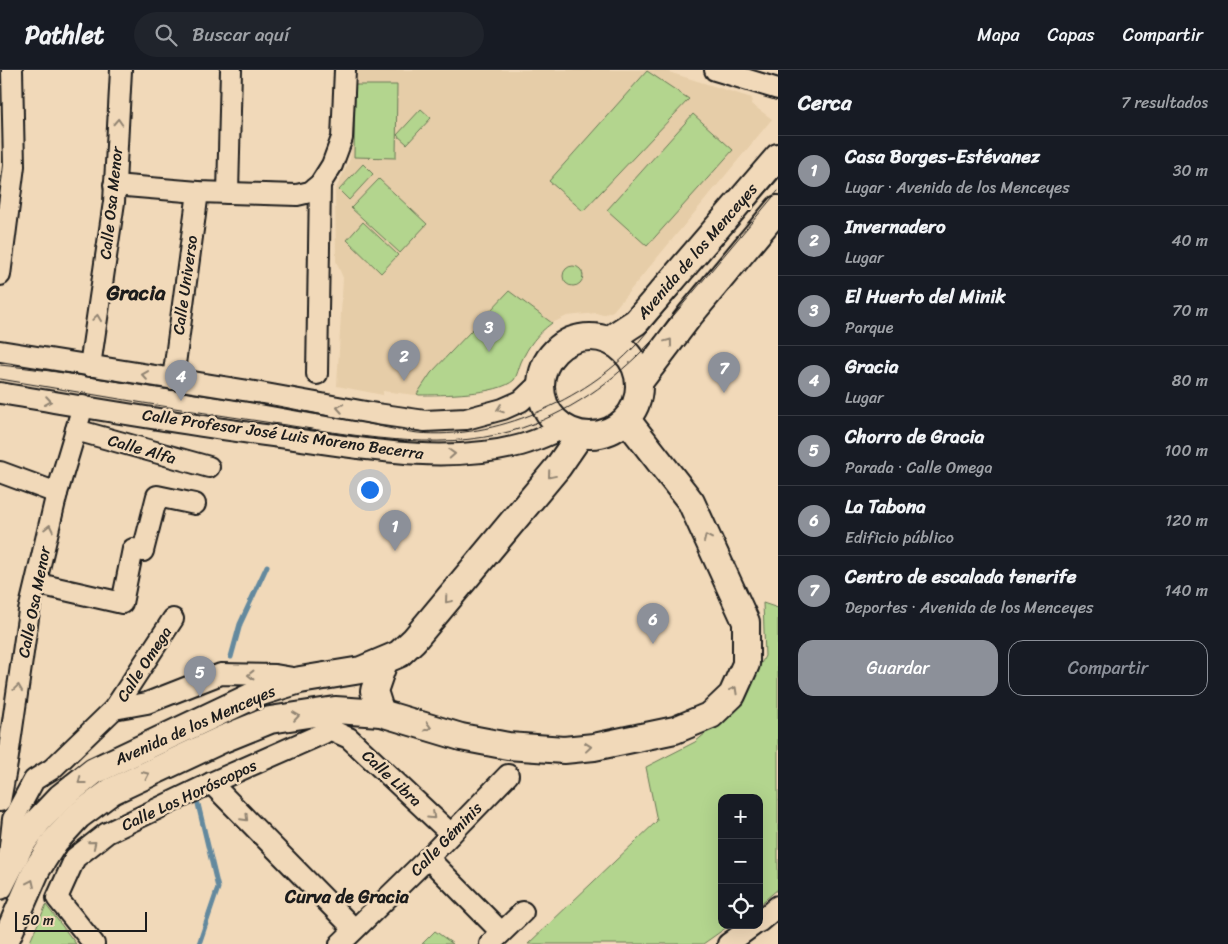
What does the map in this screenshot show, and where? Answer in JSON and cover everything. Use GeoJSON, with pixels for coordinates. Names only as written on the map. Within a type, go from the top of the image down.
{"type":"FeatureCollection","features":[{"type":"Feature","properties":{"kind":"main road","name":"Avenida de los Menceyes"},"geometry":{"type":"LineString","coordinates":[[610,340],[636,322],[778,157]]}},
{"type":"Feature","properties":{"kind":"main road","name":"Avenida de los Menceyes"},"geometry":{"type":"LineString","coordinates":[[640,381],[690,315],[778,209]]}},
{"type":"Feature","properties":{"kind":"main road"},"geometry":{"type":"LineString","coordinates":[[587,336],[610,340],[622,347],[634,360],[640,381],[640,395],[627,420],[614,430],[597,436],[572,432],[550,416],[540,383],[543,370],[554,351],[570,340],[587,336]]}},
{"type":"Feature","properties":{"kind":"main road","name":"Avenida de los Menceyes"},"geometry":{"type":"LineString","coordinates":[[4,944],[37,869],[55,842],[78,816],[112,791],[252,726],[270,720],[332,720],[381,713],[461,737],[498,744],[564,750],[594,747],[675,730],[711,715],[732,695],[746,664],[746,622],[691,502],[627,420]]}},
{"type":"Feature","properties":{"kind":"main road","name":"Avenida de los Menceyes"},"geometry":{"type":"LineString","coordinates":[[4,877],[20,846],[38,821],[61,797],[94,771],[261,692],[300,680],[373,666],[399,654],[414,640],[558,467],[572,432]]}},
{"type":"Feature","properties":{"kind":"main road"},"geometry":{"type":"LineString","coordinates":[[373,666],[374,691],[381,713]]}},
{"type":"Feature","properties":{"kind":"main road"},"geometry":{"type":"LineString","coordinates":[[332,720],[339,699],[345,689],[373,666]]}},
{"type":"Feature","properties":{"kind":"street"},"geometry":{"type":"LineString","coordinates":[[0,275],[14,166],[12,70]]}},
{"type":"Feature","properties":{"kind":"street","name":"Calle Osa Menor"},"geometry":{"type":"LineString","coordinates":[[90,366],[114,202],[121,70]]}},
{"type":"Feature","properties":{"kind":"street"},"geometry":{"type":"LineString","coordinates":[[228,193],[231,70]]}},
{"type":"Feature","properties":{"kind":"street"},"geometry":{"type":"LineString","coordinates":[[114,185],[198,192],[297,195],[310,192],[320,184],[332,165],[342,138],[345,70]]}},
{"type":"Feature","properties":{"kind":"street"},"geometry":{"type":"LineString","coordinates":[[715,70],[778,89]]}},
{"type":"Feature","properties":{"kind":"street"},"geometry":{"type":"LineString","coordinates":[[317,374],[320,184]]}},
{"type":"Feature","properties":{"kind":"street","name":"Calle Universo"},"geometry":{"type":"LineString","coordinates":[[173,379],[198,192]]}},
{"type":"Feature","properties":{"kind":"street","name":"Calle Profesor José Luis Moreno Becerra"},"geometry":{"type":"LineString","coordinates":[[0,351],[425,421],[466,419],[503,409],[521,400],[540,383]]}},
{"type":"Feature","properties":{"kind":"street","name":"Calle Profesor José Luis Moreno Becerra"},"geometry":{"type":"LineString","coordinates":[[0,393],[248,433],[366,449],[448,455],[522,445],[572,432]]}},
{"type":"Feature","properties":{"kind":"street","name":"Calle Osa Menor"},"geometry":{"type":"LineString","coordinates":[[0,800],[8,763],[30,611],[57,492],[83,406]]}},
{"type":"Feature","properties":{"kind":"street","name":"Calle Alfa"},"geometry":{"type":"LineString","coordinates":[[76,430],[209,467]]}},
{"type":"Feature","properties":{"kind":"street"},"geometry":{"type":"LineString","coordinates":[[0,472],[57,492]]}},
{"type":"Feature","properties":{"kind":"street"},"geometry":{"type":"LineString","coordinates":[[43,586],[122,603],[133,549],[144,551],[157,496],[195,504]]}},
{"type":"Feature","properties":{"kind":"street","name":"Calle Omega"},"geometry":{"type":"LineString","coordinates":[[4,877],[12,819],[34,780],[52,769],[114,710],[173,619]]}},
{"type":"Feature","properties":{"kind":"street","name":"Calle Omega"},"geometry":{"type":"LineString","coordinates":[[114,710],[147,703],[221,674],[275,675],[300,680]]}},
{"type":"Feature","properties":{"kind":"street","name":"Calle Los Horóscopos"},"geometry":{"type":"LineString","coordinates":[[94,944],[57,898],[75,858],[107,833],[211,783],[324,733],[332,720]]}},
{"type":"Feature","properties":{"kind":"street","name":"Calle Libra"},"geometry":{"type":"LineString","coordinates":[[332,720],[451,834]]}},
{"type":"Feature","properties":{"kind":"street"},"geometry":{"type":"LineString","coordinates":[[8,763],[34,780]]}},
{"type":"Feature","properties":{"kind":"street","name":"Calle Géminis"},"geometry":{"type":"LineString","coordinates":[[340,944],[428,858],[508,775]]}},
{"type":"Feature","properties":{"kind":"street"},"geometry":{"type":"LineString","coordinates":[[211,783],[354,929]]}},
{"type":"Feature","properties":{"kind":"street"},"geometry":{"type":"LineString","coordinates":[[428,858],[496,938],[523,912]]}},
{"type":"Feature","properties":{"kind":"street"},"geometry":{"type":"LineString","coordinates":[[728,944],[767,920]]}},
{"type":"Feature","properties":{"kind":"shaded area"},"geometry":{"type":"Polygon","coordinates":[[[354,70],[662,70],[752,98],[751,104],[772,119],[613,311],[603,315],[596,313],[567,316],[552,323],[541,331],[531,343],[514,379],[502,386],[471,393],[415,395],[383,391],[383,395],[337,386],[343,278],[336,261],[335,191],[350,159],[354,70]]]}},
{"type":"Feature","properties":{"kind":"green space"},"geometry":{"type":"Polygon","coordinates":[[[647,71],[689,99],[583,211],[549,181],[647,71]]]}},
{"type":"Feature","properties":{"kind":"green space"},"geometry":{"type":"Polygon","coordinates":[[[355,85],[397,85],[396,158],[354,157],[355,85]]]}},
{"type":"Feature","properties":{"kind":"green space"},"geometry":{"type":"Polygon","coordinates":[[[421,109],[431,118],[407,144],[397,135],[421,109]]]}},
{"type":"Feature","properties":{"kind":"green space"},"geometry":{"type":"Polygon","coordinates":[[[693,114],[733,150],[647,246],[607,210],[693,114]]]}},
{"type":"Feature","properties":{"kind":"green space"},"geometry":{"type":"Polygon","coordinates":[[[363,164],[373,174],[349,200],[339,190],[363,164]]]}},
{"type":"Feature","properties":{"kind":"green space"},"geometry":{"type":"Polygon","coordinates":[[[379,179],[427,224],[400,253],[351,208],[379,179]]]}},
{"type":"Feature","properties":{"kind":"green space"},"geometry":{"type":"Polygon","coordinates":[[[363,222],[398,255],[381,273],[347,240],[363,222]]]}},
{"type":"Feature","properties":{"kind":"green space"},"geometry":{"type":"Polygon","coordinates":[[[573,266],[580,269],[583,276],[580,283],[573,286],[566,283],[563,276],[566,269],[573,266]]]}},
{"type":"Feature","properties":{"kind":"green space"},"geometry":{"type":"Polygon","coordinates":[[[509,291],[552,323],[530,345],[514,380],[495,389],[482,391],[440,395],[417,394],[431,373],[509,291]]]}},
{"type":"Feature","properties":{"kind":"green space"},"geometry":{"type":"Polygon","coordinates":[[[763,603],[778,608],[778,889],[763,902],[763,794],[718,794],[718,929],[724,929],[703,944],[528,944],[657,821],[646,767],[695,742],[740,705],[765,656],[763,603]]]}},
{"type":"Feature","properties":{"kind":"green space"},"geometry":{"type":"Polygon","coordinates":[[[46,905],[76,944],[29,944],[46,905]]]}},
{"type":"Feature","properties":{"kind":"green space"},"geometry":{"type":"Polygon","coordinates":[[[435,931],[453,944],[422,944],[435,931]]]}},
{"type":"Feature","properties":{"kind":"waterway"},"geometry":{"type":"LineString","coordinates":[[231,657],[240,624],[267,566]]}},
{"type":"Feature","properties":{"kind":"waterway"},"geometry":{"type":"LineString","coordinates":[[198,804],[218,888],[199,944]]}},
{"type":"Feature","properties":{"kind":"tram line"},"geometry":{"type":"LineString","coordinates":[[0,365],[273,405],[418,433],[447,434],[507,423],[536,413],[564,399],[591,383],[615,365],[636,345],[778,177]]}},
{"type":"Feature","properties":{"kind":"tram line"},"geometry":{"type":"LineString","coordinates":[[0,379],[238,418],[362,436],[423,441],[453,441],[512,431],[552,416],[571,406],[606,383],[638,355],[653,340],[778,191]]}},
{"type":"Feature","properties":{"kind":"place","name":"El Huerto del Minik"},"geometry":{"type":"Point","coordinates":[489,352]}},
{"type":"Feature","properties":{"kind":"place","name":"Invernadero"},"geometry":{"type":"Point","coordinates":[404,381]}},
{"type":"Feature","properties":{"kind":"place","name":"Centro de escalada tenerife"},"geometry":{"type":"Point","coordinates":[724,393]}},
{"type":"Feature","properties":{"kind":"place","name":"Gracia"},"geometry":{"type":"Point","coordinates":[181,401]}},
{"type":"Feature","properties":{"kind":"place","name":"Casa Borges-Estévanez"},"geometry":{"type":"Point","coordinates":[395,551]}},
{"type":"Feature","properties":{"kind":"place","name":"La Tabona"},"geometry":{"type":"Point","coordinates":[653,644]}},
{"type":"Feature","properties":{"kind":"place","name":"Chorro de Gracia"},"geometry":{"type":"Point","coordinates":[200,697]}},
{"type":"Feature","properties":{"kind":"district","name":"Gracia"},"geometry":{"type":"Point","coordinates":[136,293]}},
{"type":"Feature","properties":{"kind":"district","name":"Curva de Gracia"},"geometry":{"type":"Point","coordinates":[347,897]}}]}
